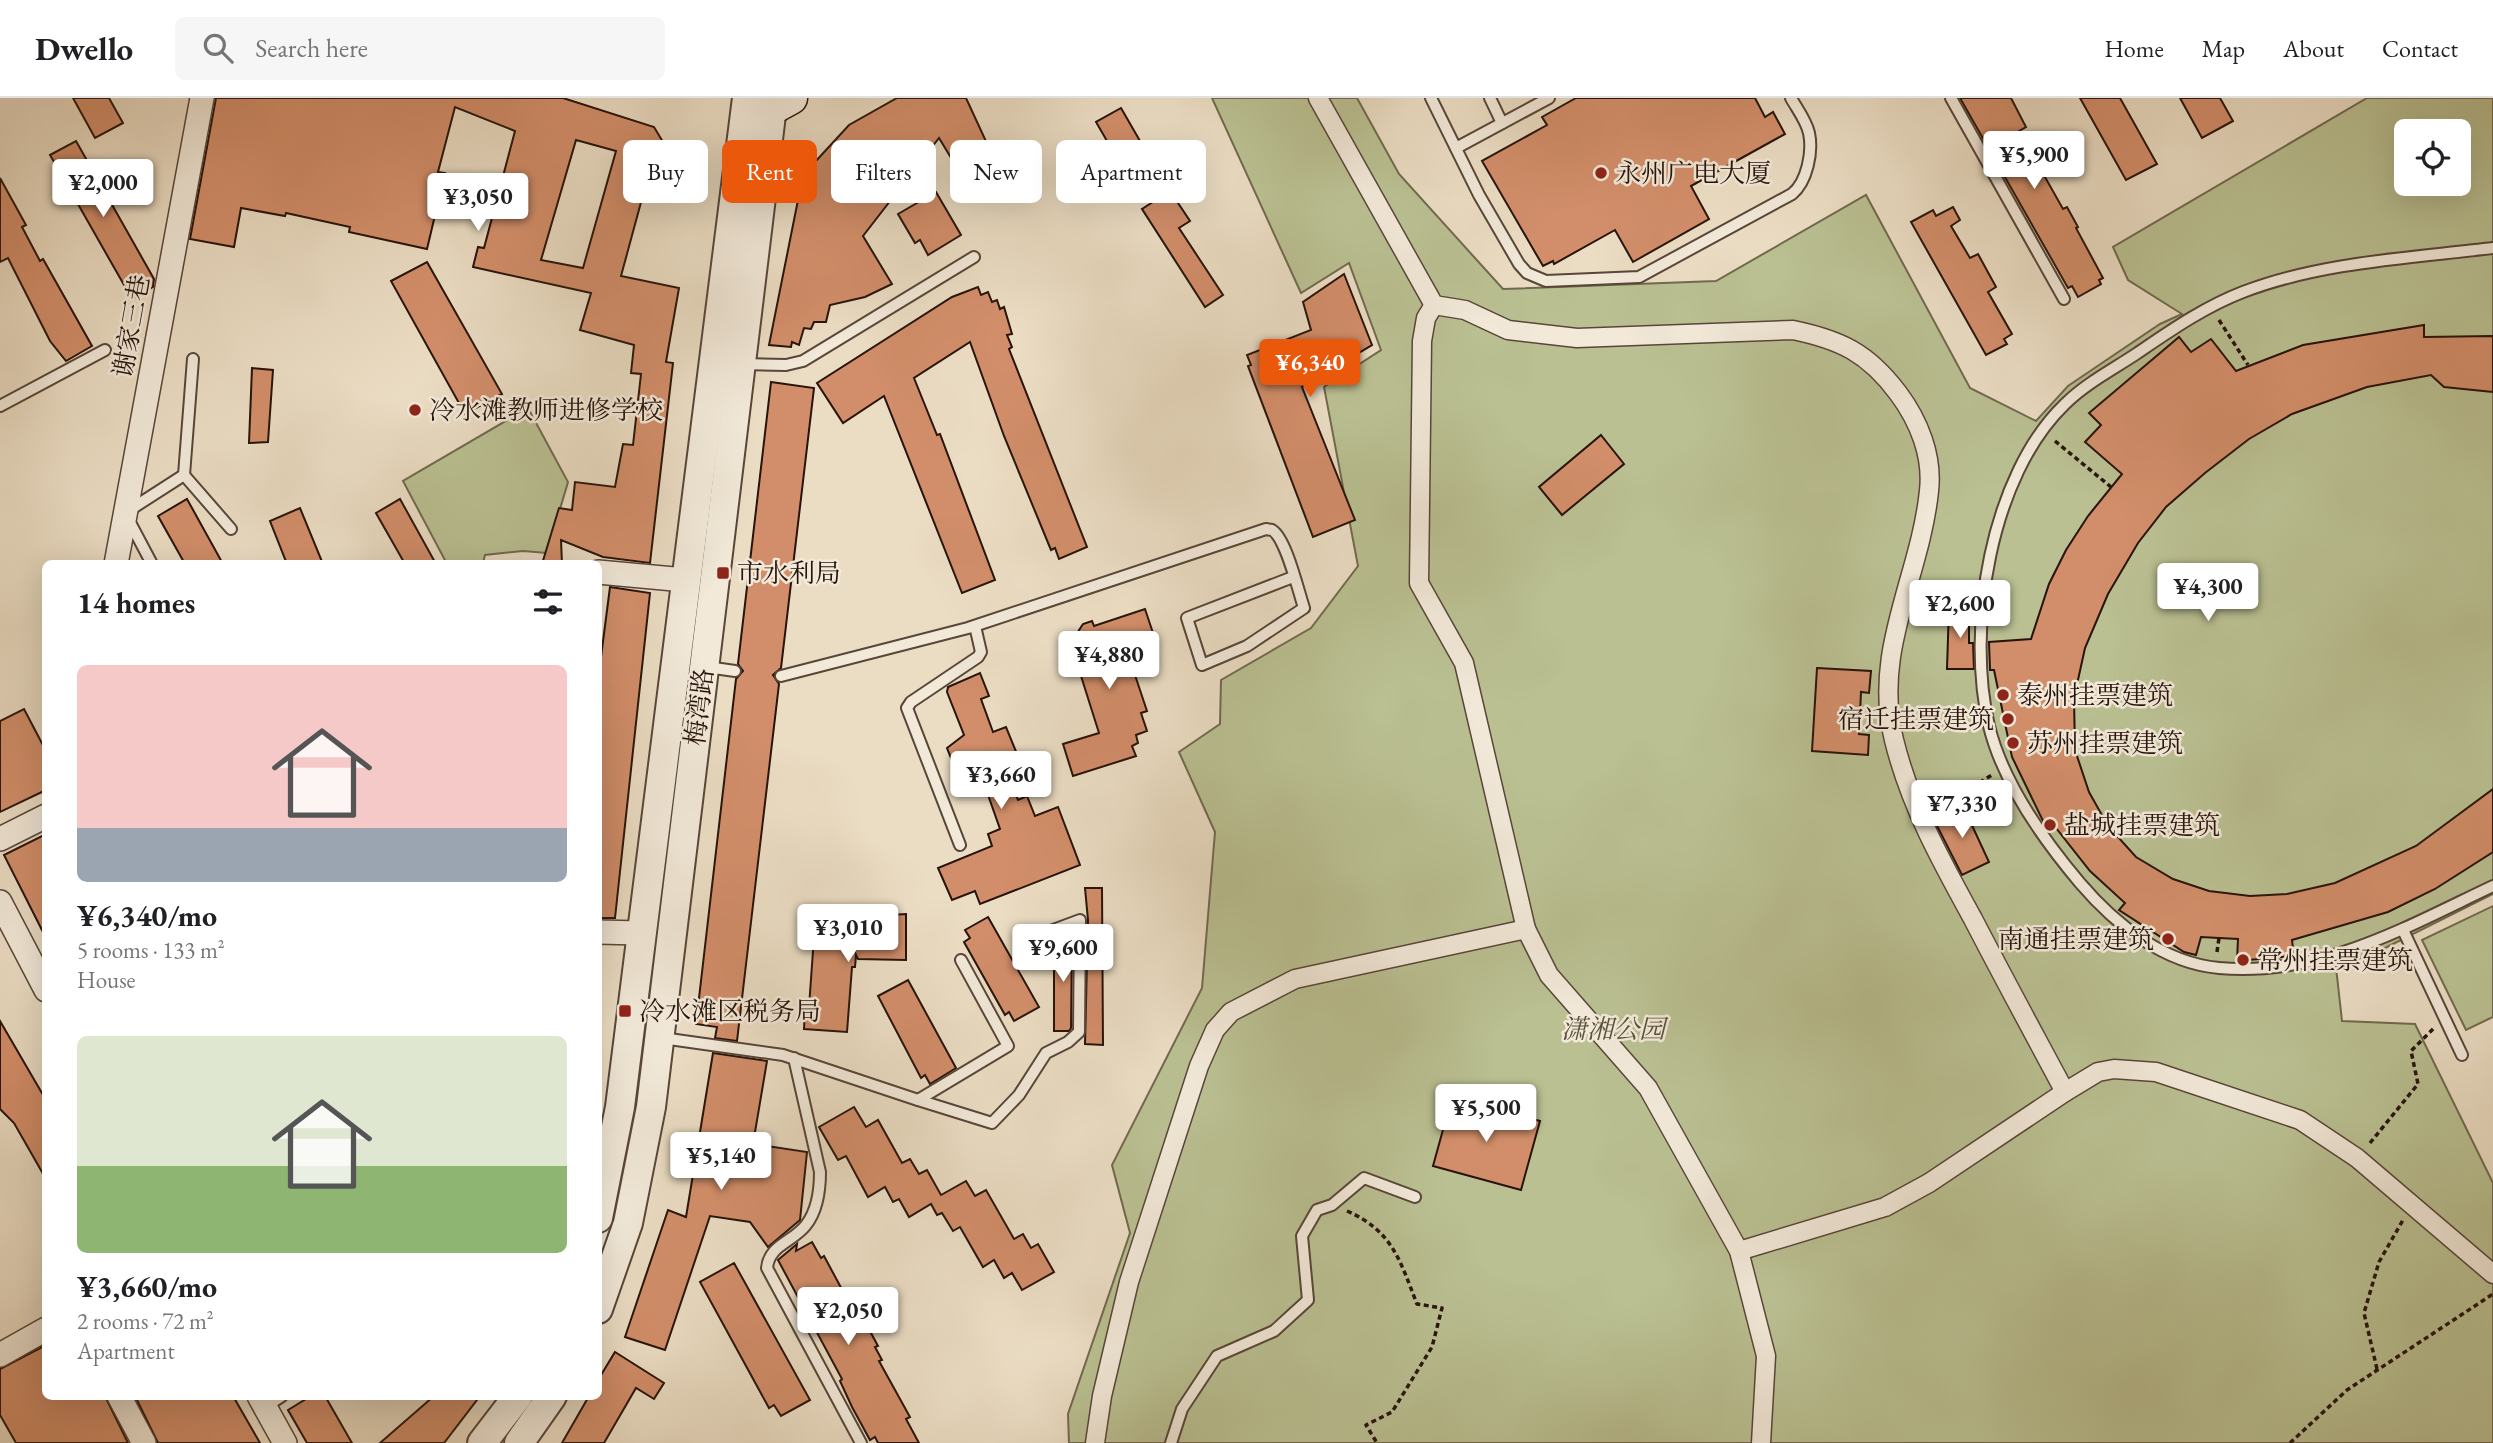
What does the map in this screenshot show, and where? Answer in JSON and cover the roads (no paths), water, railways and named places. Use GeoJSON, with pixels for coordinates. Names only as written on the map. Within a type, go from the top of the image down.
{"type":"FeatureCollection","features":[{"type":"Feature","properties":{"kind":"street","name":"谢家三巷"},"geometry":{"type":"LineString","coordinates":[[117,560],[202,98]]}},
{"type":"Feature","properties":{"kind":"street"},"geometry":{"type":"LineString","coordinates":[[1318,98],[1434,305]]}},
{"type":"Feature","properties":{"kind":"street","name":"梅湾路"},"geometry":{"type":"LineString","coordinates":[[602,1298],[628,1223],[651,1107],[740,364],[767,100]]}},
{"type":"Feature","properties":{"kind":"street","name":"梅湾路"},"geometry":{"type":"LineString","coordinates":[[602,1198],[620,1107],[685,580],[767,100]]}},
{"type":"Feature","properties":{"kind":"street"},"geometry":{"type":"LineString","coordinates":[[1434,305],[1465,310],[1508,330],[1577,338],[1793,330],[1826,337],[1857,351],[1888,379],[1913,413],[1927,451],[1930,490],[1889,663],[1893,737],[1919,819],[2065,1092]]}},
{"type":"Feature","properties":{"kind":"street"},"geometry":{"type":"LineString","coordinates":[[1434,305],[1426,318],[1422,341],[1419,583],[1464,663],[1526,929],[1549,975],[1648,1088],[1740,1251],[1766,1356],[1761,1443]]}},
{"type":"Feature","properties":{"kind":"street"},"geometry":{"type":"LineString","coordinates":[[602,572],[685,580]]}},
{"type":"Feature","properties":{"kind":"street"},"geometry":{"type":"LineString","coordinates":[[0,839],[42,818]]}},
{"type":"Feature","properties":{"kind":"street"},"geometry":{"type":"LineString","coordinates":[[0,902],[42,982]]}},
{"type":"Feature","properties":{"kind":"street"},"geometry":{"type":"LineString","coordinates":[[1095,1443],[1111,1352],[1129,1282],[1195,1079],[1215,1030],[1231,1012],[1295,979],[1526,929]]}},
{"type":"Feature","properties":{"kind":"street"},"geometry":{"type":"LineString","coordinates":[[602,932],[641,933]]}},
{"type":"Feature","properties":{"kind":"street"},"geometry":{"type":"LineString","coordinates":[[1740,1251],[1885,1207],[1929,1183],[2098,1072],[2114,1069],[2157,1072],[2300,1120],[2357,1158],[2493,1274]]}},
{"type":"Feature","properties":{"kind":"street"},"geometry":{"type":"LineString","coordinates":[[0,1355],[42,1331]]}},
{"type":"Feature","properties":{"kind":"street"},"geometry":{"type":"LineString","coordinates":[[121,1400],[144,1443]]}},
{"type":"Feature","properties":{"kind":"street"},"geometry":{"type":"LineString","coordinates":[[269,1400],[285,1443]]}},
{"type":"Feature","properties":{"kind":"street"},"geometry":{"type":"LineString","coordinates":[[482,1443],[515,1400]]}},
{"type":"Feature","properties":{"kind":"street"},"geometry":{"type":"LineString","coordinates":[[519,1443],[549,1400]]}},
{"type":"Feature","properties":{"kind":"lane"},"geometry":{"type":"LineString","coordinates":[[1431,98],[1479,195],[1527,273],[1546,281],[1639,277],[1800,188],[1805,179],[1809,132],[1791,98]]}},
{"type":"Feature","properties":{"kind":"lane"},"geometry":{"type":"LineString","coordinates":[[1490,98],[1503,123]]}},
{"type":"Feature","properties":{"kind":"lane"},"geometry":{"type":"LineString","coordinates":[[1456,148],[1549,98]]}},
{"type":"Feature","properties":{"kind":"lane"},"geometry":{"type":"LineString","coordinates":[[1951,98],[2064,299]]}},
{"type":"Feature","properties":{"kind":"lane"},"geometry":{"type":"LineString","coordinates":[[2493,248],[2336,267],[2245,292],[2174,328],[2083,389],[2064,405],[2042,431],[2023,465],[2002,514],[1988,570],[1981,620],[1980,676],[1990,729],[2005,767],[2047,841],[2092,897],[2149,944],[2181,960],[2215,968],[2259,970],[2304,965],[2341,955],[2403,930],[2493,886]]}},
{"type":"Feature","properties":{"kind":"lane"},"geometry":{"type":"LineString","coordinates":[[740,364],[786,365],[803,361],[974,257]]}},
{"type":"Feature","properties":{"kind":"lane"},"geometry":{"type":"LineString","coordinates":[[0,406],[104,350]]}},
{"type":"Feature","properties":{"kind":"lane"},"geometry":{"type":"LineString","coordinates":[[193,359],[184,475],[231,529]]}},
{"type":"Feature","properties":{"kind":"lane"},"geometry":{"type":"LineString","coordinates":[[150,560],[125,513],[184,475]]}},
{"type":"Feature","properties":{"kind":"lane"},"geometry":{"type":"LineString","coordinates":[[781,676],[975,625],[1266,529],[1278,533],[1304,608],[1247,646],[1202,665],[1187,618],[1293,577]]}},
{"type":"Feature","properties":{"kind":"lane"},"geometry":{"type":"LineString","coordinates":[[960,845],[907,708],[911,702],[978,657],[981,652],[975,625]]}},
{"type":"Feature","properties":{"kind":"lane"},"geometry":{"type":"LineString","coordinates":[[704,667],[735,671]]}},
{"type":"Feature","properties":{"kind":"lane"},"geometry":{"type":"LineString","coordinates":[[659,1037],[794,1058],[992,1123],[1019,1095],[1046,1053],[1068,1042],[1079,1032],[1080,920],[1021,942]]}},
{"type":"Feature","properties":{"kind":"lane"},"geometry":{"type":"LineString","coordinates":[[2403,930],[2462,1055]]}},
{"type":"Feature","properties":{"kind":"lane"},"geometry":{"type":"LineString","coordinates":[[918,1100],[1007,1046],[961,960]]}},
{"type":"Feature","properties":{"kind":"lane"},"geometry":{"type":"LineString","coordinates":[[794,1058],[820,1172],[820,1188],[807,1224],[773,1251],[767,1268],[862,1443]]}},
{"type":"Feature","properties":{"kind":"lane"},"geometry":{"type":"LineString","coordinates":[[1171,1443],[1182,1409],[1217,1356],[1274,1331],[1308,1300],[1302,1236],[1317,1210],[1332,1205],[1364,1178],[1415,1197]]}},
{"type":"Feature","properties":{"kind":"place","name":"永州广电大厦"},"geometry":{"type":"Point","coordinates":[1601,173]}},
{"type":"Feature","properties":{"kind":"place","name":"冷水滩教师进修学校"},"geometry":{"type":"Point","coordinates":[415,410]}},
{"type":"Feature","properties":{"kind":"place","name":"市水利局"},"geometry":{"type":"Point","coordinates":[723,573]}},
{"type":"Feature","properties":{"kind":"place","name":"泰州挂票建筑"},"geometry":{"type":"Point","coordinates":[2003,695]}},
{"type":"Feature","properties":{"kind":"place","name":"宿迁挂票建筑"},"geometry":{"type":"Point","coordinates":[2008,719]}},
{"type":"Feature","properties":{"kind":"place","name":"苏州挂票建筑"},"geometry":{"type":"Point","coordinates":[2013,743]}},
{"type":"Feature","properties":{"kind":"place","name":"盐城挂票建筑"},"geometry":{"type":"Point","coordinates":[2050,825]}},
{"type":"Feature","properties":{"kind":"place","name":"南通挂票建筑"},"geometry":{"type":"Point","coordinates":[2168,939]}},
{"type":"Feature","properties":{"kind":"place","name":"常州挂票建筑"},"geometry":{"type":"Point","coordinates":[2243,960]}},
{"type":"Feature","properties":{"kind":"place","name":"冷水滩区税务局"},"geometry":{"type":"Point","coordinates":[625,1011]}},
{"type":"Feature","properties":{"kind":"park label","name":"潇湘公园"},"geometry":{"type":"Point","coordinates":[1613,1029]}}]}
